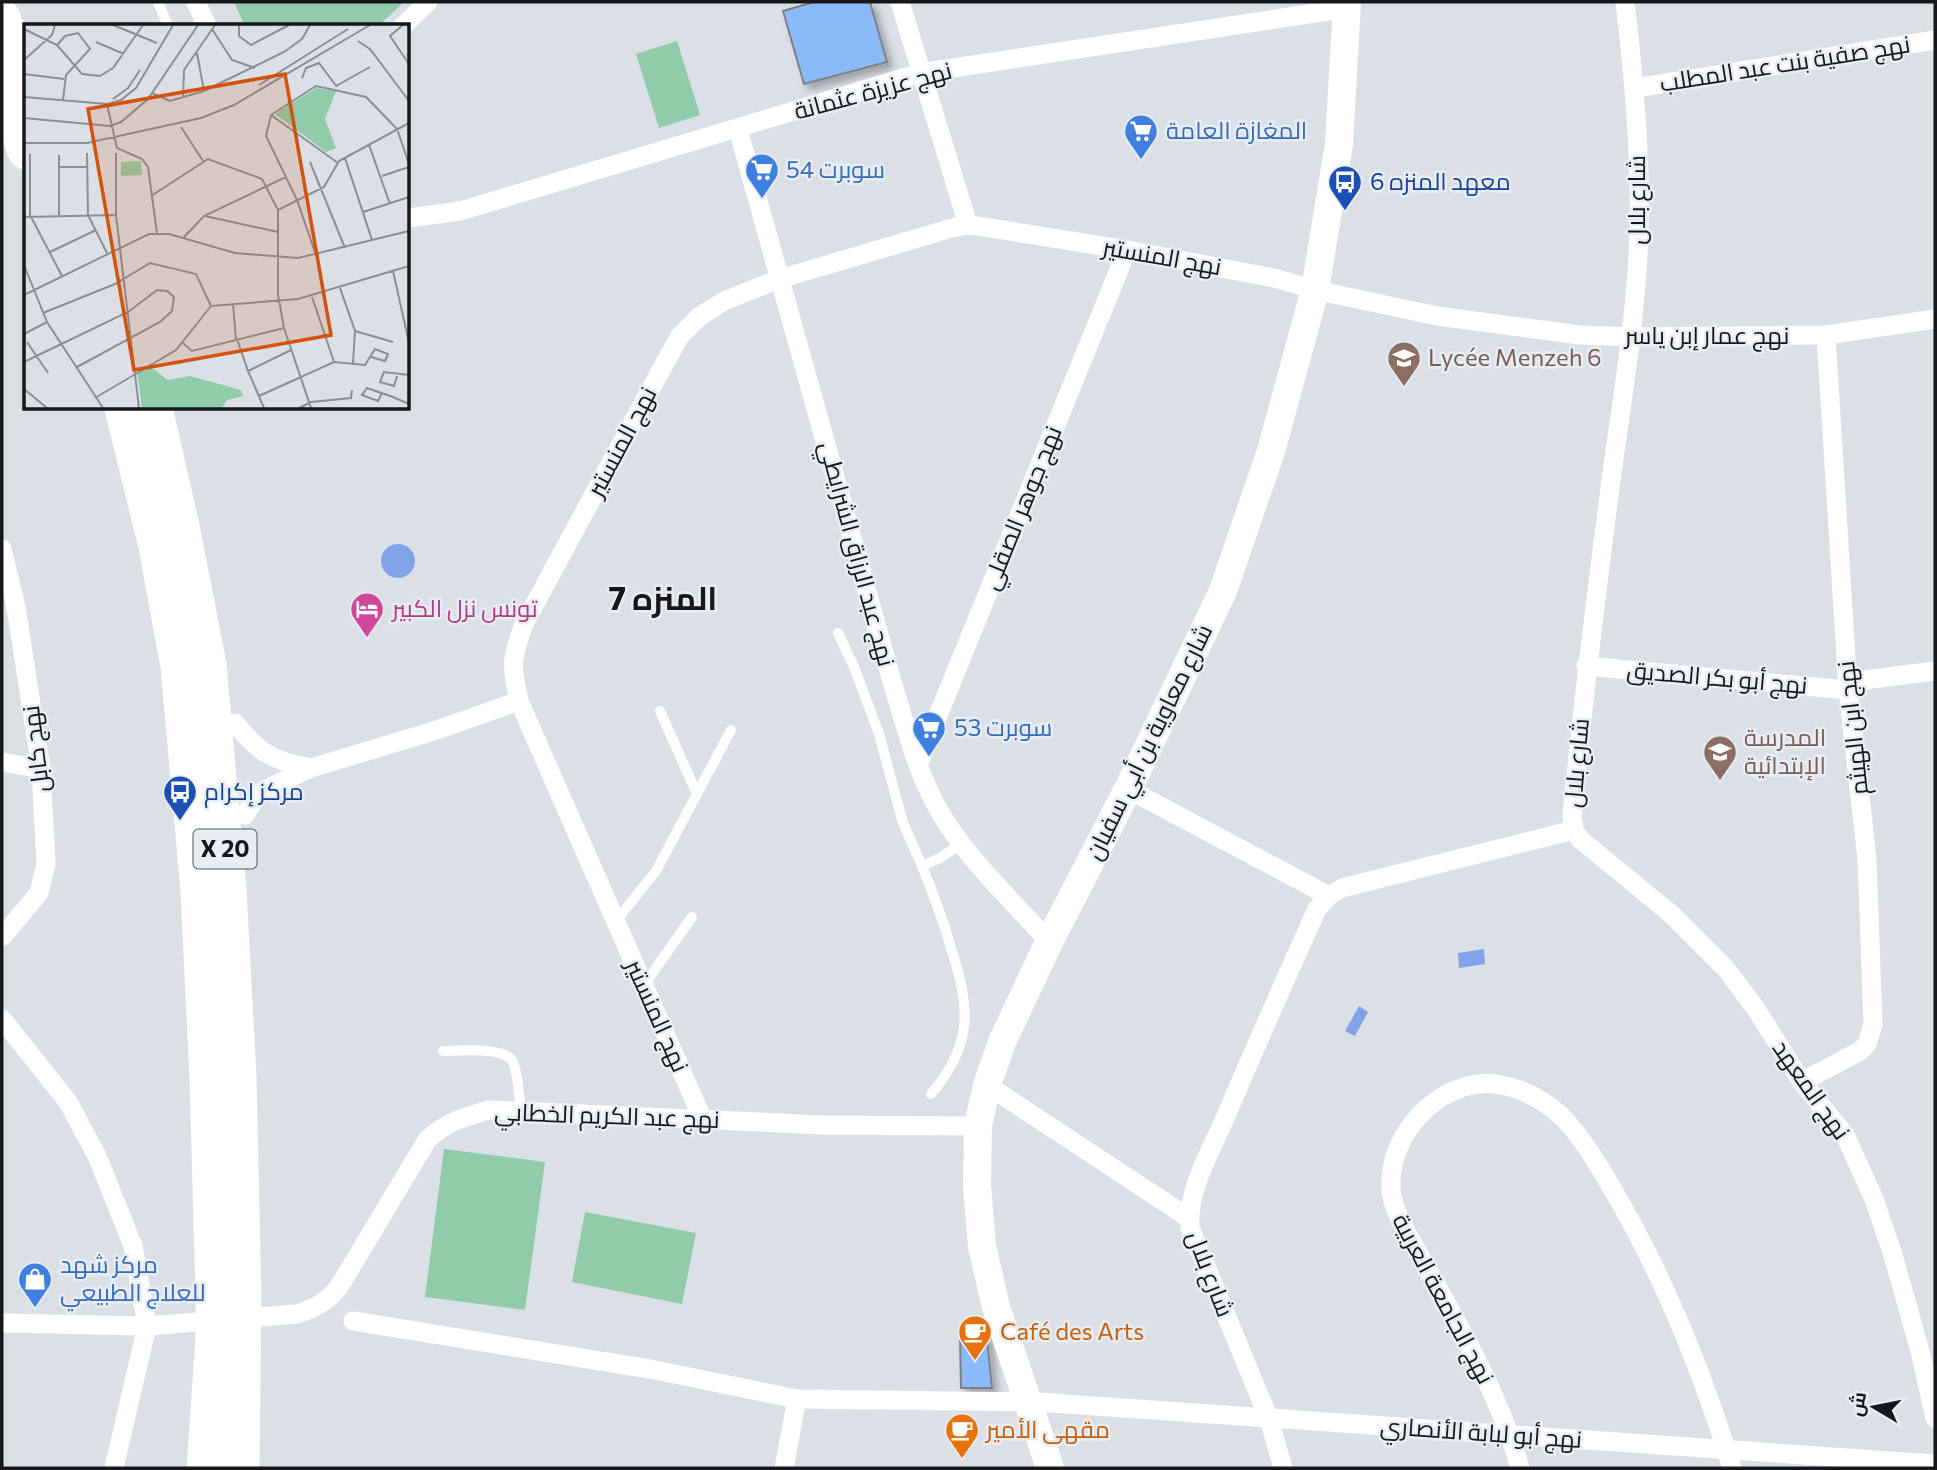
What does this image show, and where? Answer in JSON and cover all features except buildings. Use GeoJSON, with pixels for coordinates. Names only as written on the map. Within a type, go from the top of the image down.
{"type":"FeatureCollection","features":[{"type":"Feature","properties":{"kind":"highway"},"geometry":{"type":"LineString","coordinates":[[15,2],[24,25]]}},
{"type":"Feature","properties":{"kind":"highway"},"geometry":{"type":"LineString","coordinates":[[2,18],[24,73]]}},
{"type":"Feature","properties":{"kind":"highway"},"geometry":{"type":"LineString","coordinates":[[2,88],[24,146]]}},
{"type":"Feature","properties":{"kind":"highway"},"geometry":{"type":"LineString","coordinates":[[2,128],[24,172]]}},
{"type":"Feature","properties":{"kind":"highway","name":"X 20"},"geometry":{"type":"LineString","coordinates":[[124,410],[156,542],[179,666],[199,891],[208,1078],[241,1468]]}},
{"type":"Feature","properties":{"kind":"highway","name":"X 20"},"geometry":{"type":"LineString","coordinates":[[153,410],[182,531],[208,665],[228,890],[238,1077],[228,1296]]}},
{"type":"Feature","properties":{"kind":"highway"},"geometry":{"type":"LineString","coordinates":[[165,410],[195,478],[217,575],[245,815],[238,1077]]}},
{"type":"Feature","properties":{"kind":"highway","name":"X 20"},"geometry":{"type":"LineString","coordinates":[[205,1468],[229,1337]]}},
{"type":"Feature","properties":{"kind":"main road","name":"شارع معاوية بن أبي سفيان"},"geometry":{"type":"LineString","coordinates":[[1050,1468],[996,1307],[982,1246],[977,1186],[978,1126],[987,1085],[1002,1042],[1223,591],[1271,451],[1315,290],[1339,144],[1348,5]]}},
{"type":"Feature","properties":{"kind":"street"},"geometry":{"type":"LineString","coordinates":[[196,2],[206,24]]}},
{"type":"Feature","properties":{"kind":"street"},"geometry":{"type":"LineString","coordinates":[[404,24],[428,2]]}},
{"type":"Feature","properties":{"kind":"street"},"geometry":{"type":"LineString","coordinates":[[900,2],[968,225]]}},
{"type":"Feature","properties":{"kind":"street","name":"شارع بلال"},"geometry":{"type":"LineString","coordinates":[[1283,1468],[1269,1419],[1190,1228],[1194,1191],[1317,909],[1329,896],[1342,888],[1574,830],[1572,816],[1586,666],[1630,337],[1639,229],[1635,88],[1625,2]]}},
{"type":"Feature","properties":{"kind":"street","name":"نهج عزيزة عثمانة"},"geometry":{"type":"LineString","coordinates":[[410,218],[460,211],[920,73],[1348,5]]}},
{"type":"Feature","properties":{"kind":"street","name":"نهج صفية بنت عبد المطلب"},"geometry":{"type":"LineString","coordinates":[[1635,88],[1935,40]]}},
{"type":"Feature","properties":{"kind":"street","name":"نهج عبد الرزاق الشرايطي"},"geometry":{"type":"LineString","coordinates":[[738,129],[891,678],[918,765],[941,814],[962,843],[1049,942]]}},
{"type":"Feature","properties":{"kind":"street","name":"نهج المنستير"},"geometry":{"type":"LineString","coordinates":[[703,1120],[519,701],[512,668],[515,648],[524,624],[680,336],[699,317],[724,301],[779,279],[968,225],[1127,250],[1274,278],[1315,290]]}},
{"type":"Feature","properties":{"kind":"street","name":"نهج جوهر الصقلي"},"geometry":{"type":"LineString","coordinates":[[918,765],[1127,250]]}},
{"type":"Feature","properties":{"kind":"street","name":"نهج عمار إبن ياسر"},"geometry":{"type":"LineString","coordinates":[[1315,290],[1437,316],[1580,335],[1826,335],[1935,318]]}},
{"type":"Feature","properties":{"kind":"street","name":"نهج ابن الهيثم"},"geometry":{"type":"LineString","coordinates":[[1802,1082],[1860,1051],[1867,1044],[1874,1024],[1867,859],[1848,686],[1826,335]]}},
{"type":"Feature","properties":{"kind":"street","name":"نهج كابل"},"geometry":{"type":"LineString","coordinates":[[2,549],[9,606],[41,769],[46,864],[39,893],[2,937]]}},
{"type":"Feature","properties":{"kind":"street","name":"نهج أبو بكر الصديق"},"geometry":{"type":"LineString","coordinates":[[1586,666],[1848,686],[1935,671]]}},
{"type":"Feature","properties":{"kind":"street"},"geometry":{"type":"LineString","coordinates":[[245,815],[256,797],[264,790],[311,768],[436,730],[519,701]]}},
{"type":"Feature","properties":{"kind":"street"},"geometry":{"type":"LineString","coordinates":[[234,723],[248,739],[281,762],[311,768]]}},
{"type":"Feature","properties":{"kind":"street"},"geometry":{"type":"LineString","coordinates":[[2,762],[41,769]]}},
{"type":"Feature","properties":{"kind":"street"},"geometry":{"type":"LineString","coordinates":[[1128,789],[1329,896]]}},
{"type":"Feature","properties":{"kind":"street","name":"نهج المعهد"},"geometry":{"type":"LineString","coordinates":[[1574,830],[1581,840],[1671,914],[1727,970],[1756,1009],[1802,1082],[1845,1135],[1865,1176],[1896,1267],[1920,1351],[1935,1418]]}},
{"type":"Feature","properties":{"kind":"street"},"geometry":{"type":"LineString","coordinates":[[2,1019],[68,1102],[97,1156],[132,1246],[147,1326],[114,1468]]}},
{"type":"Feature","properties":{"kind":"street","name":"نهج الجامعة العربية"},"geometry":{"type":"LineString","coordinates":[[1520,1468],[1511,1436],[1495,1398],[1393,1203],[1391,1184],[1394,1157],[1409,1126],[1433,1104],[1464,1087],[1494,1084],[1527,1092],[1562,1116],[1597,1163],[1629,1217],[1700,1373],[1732,1468]]}},
{"type":"Feature","properties":{"kind":"street"},"geometry":{"type":"LineString","coordinates":[[987,1085],[1189,1218]]}},
{"type":"Feature","properties":{"kind":"street","name":"نهج عبد الكريم الخطابي"},"geometry":{"type":"LineString","coordinates":[[2,1323],[147,1326],[297,1314],[313,1309],[328,1300],[339,1287],[427,1140],[441,1127],[456,1119],[489,1110],[824,1125],[978,1126]]}},
{"type":"Feature","properties":{"kind":"street","name":"نهج أبو لبابة الأنصاري"},"geometry":{"type":"LineString","coordinates":[[353,1321],[650,1369],[797,1399],[1027,1402],[1935,1464]]}},
{"type":"Feature","properties":{"kind":"street"},"geometry":{"type":"LineString","coordinates":[[784,1468],[797,1399]]}},
{"type":"Feature","properties":{"kind":"lane"},"geometry":{"type":"LineString","coordinates":[[158,2],[167,24]]}},
{"type":"Feature","properties":{"kind":"lane"},"geometry":{"type":"LineString","coordinates":[[838,633],[879,734],[903,822],[936,898],[965,996],[963,1027],[954,1063],[931,1094]]}},
{"type":"Feature","properties":{"kind":"lane"},"geometry":{"type":"LineString","coordinates":[[660,710],[697,794]]}},
{"type":"Feature","properties":{"kind":"lane"},"geometry":{"type":"LineString","coordinates":[[616,921],[656,871],[731,730]]}},
{"type":"Feature","properties":{"kind":"lane"},"geometry":{"type":"LineString","coordinates":[[922,866],[962,843]]}},
{"type":"Feature","properties":{"kind":"lane"},"geometry":{"type":"LineString","coordinates":[[644,985],[692,917]]}},
{"type":"Feature","properties":{"kind":"lane"},"geometry":{"type":"LineString","coordinates":[[443,1051],[496,1051],[506,1054],[513,1061],[521,1112]]}},
{"type":"Feature","properties":{"kind":"green space"},"geometry":{"type":"Polygon","coordinates":[[[234,2],[404,2],[380,24],[244,24],[234,2]]]}},
{"type":"Feature","properties":{"kind":"green space"},"geometry":{"type":"Polygon","coordinates":[[[677,41],[700,115],[659,128],[636,54],[677,41]]]}},
{"type":"Feature","properties":{"kind":"green space"},"geometry":{"type":"Polygon","coordinates":[[[444,1149],[545,1162],[525,1310],[425,1297],[444,1149]]]}},
{"type":"Feature","properties":{"kind":"green space"},"geometry":{"type":"Polygon","coordinates":[[[585,1212],[696,1233],[682,1304],[572,1282],[585,1212]]]}},
{"type":"Feature","properties":{"kind":"water"},"geometry":{"type":"Polygon","coordinates":[[[398,544],[410,549],[415,561],[410,573],[398,578],[386,573],[381,561],[386,549],[398,544]]]}},
{"type":"Feature","properties":{"kind":"water"},"geometry":{"type":"Polygon","coordinates":[[[1484,949],[1485,964],[1459,968],[1458,953],[1484,949]]]}},
{"type":"Feature","properties":{"kind":"water"},"geometry":{"type":"Polygon","coordinates":[[[1359,1006],[1368,1012],[1355,1036],[1345,1031],[1359,1006]]]}},
{"type":"Feature","properties":{"kind":"place","name":"المغازة العامة"},"geometry":{"type":"Point","coordinates":[1141,161]}},
{"type":"Feature","properties":{"kind":"place","name":"سوبرت 54"},"geometry":{"type":"Point","coordinates":[762,200]}},
{"type":"Feature","properties":{"kind":"place","name":"معهد المنزه 6"},"geometry":{"type":"Point","coordinates":[1345,212]}},
{"type":"Feature","properties":{"kind":"place","name":"Lycée Menzeh 6"},"geometry":{"type":"Point","coordinates":[1404,388]}},
{"type":"Feature","properties":{"kind":"place","name":"تونس نزل الكبير"},"geometry":{"type":"Point","coordinates":[367,639]}},
{"type":"Feature","properties":{"kind":"place","name":"سوبرت 53"},"geometry":{"type":"Point","coordinates":[929,758]}},
{"type":"Feature","properties":{"kind":"place","name":"المدرسة الإبتدائية"},"geometry":{"type":"Point","coordinates":[1720,782]}},
{"type":"Feature","properties":{"kind":"place","name":"مركز إكرام"},"geometry":{"type":"Point","coordinates":[180,822]}},
{"type":"Feature","properties":{"kind":"place","name":"مركز شهد للعلاج الطبيعي"},"geometry":{"type":"Point","coordinates":[35,1309]}},
{"type":"Feature","properties":{"kind":"place","name":"Café des Arts"},"geometry":{"type":"Point","coordinates":[975,1362]}},
{"type":"Feature","properties":{"kind":"place","name":"مقهى الأمير"},"geometry":{"type":"Point","coordinates":[962,1460]}},
{"type":"Feature","properties":{"kind":"district","name":"المنزه 7"},"geometry":{"type":"Point","coordinates":[663,599]}}]}
